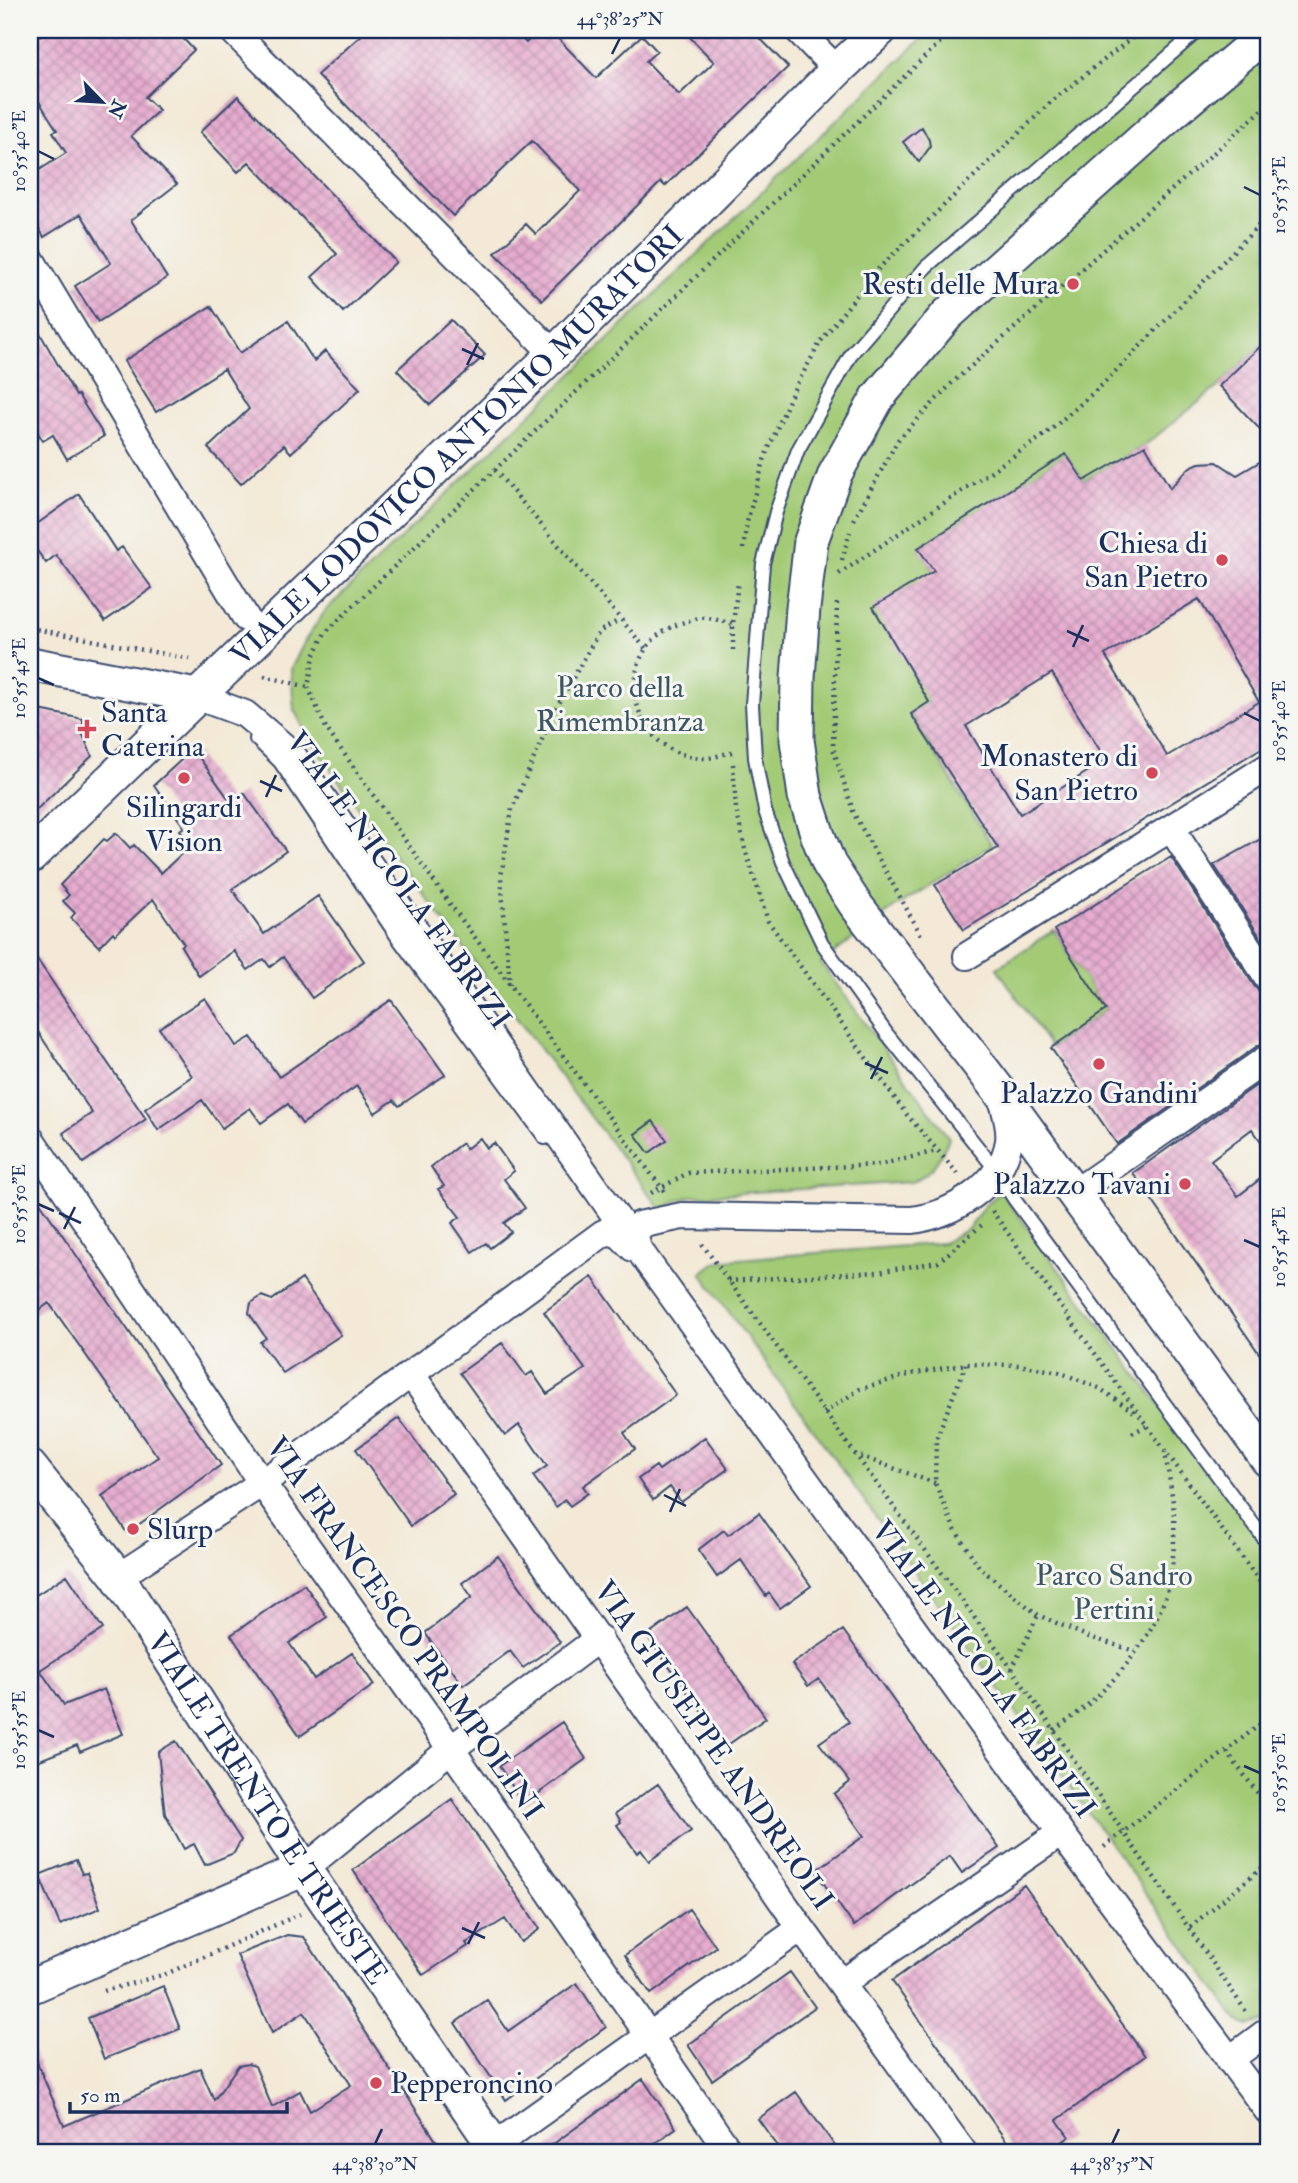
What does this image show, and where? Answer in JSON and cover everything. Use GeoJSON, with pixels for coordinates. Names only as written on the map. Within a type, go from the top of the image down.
{"type":"FeatureCollection","features":[{"type":"Feature","properties":{"kind":"street"},"geometry":{"type":"LineString","coordinates":[[232,30],[554,354]]}},
{"type":"Feature","properties":{"kind":"street"},"geometry":{"type":"LineString","coordinates":[[799,30],[837,70]]}},
{"type":"Feature","properties":{"kind":"street","name":"VIALE LODOVICO ANTONIO MURATORI"},"geometry":{"type":"LineString","coordinates":[[30,857],[196,696],[212,663],[554,354],[880,30]]}},
{"type":"Feature","properties":{"kind":"street"},"geometry":{"type":"LineString","coordinates":[[1268,32],[1171,114],[947,315],[878,397],[835,474],[811,541],[797,678],[797,740],[805,796],[830,863],[855,904],[1000,1092],[1268,1460]]}},
{"type":"Feature","properties":{"kind":"street"},"geometry":{"type":"LineString","coordinates":[[30,258],[246,618]]}},
{"type":"Feature","properties":{"kind":"street"},"geometry":{"type":"LineString","coordinates":[[30,664],[196,696]]}},
{"type":"Feature","properties":{"kind":"street","name":"VIALE NICOLA FABRIZI"},"geometry":{"type":"LineString","coordinates":[[196,696],[246,714],[291,753],[628,1236],[1061,1833],[1268,2111]]}},
{"type":"Feature","properties":{"kind":"street"},"geometry":{"type":"LineString","coordinates":[[967,956],[1267,769]]}},
{"type":"Feature","properties":{"kind":"street"},"geometry":{"type":"LineString","coordinates":[[1171,828],[1268,978]]}},
{"type":"Feature","properties":{"kind":"street"},"geometry":{"type":"LineString","coordinates":[[1074,1193],[1268,1058]]}},
{"type":"Feature","properties":{"kind":"street"},"geometry":{"type":"LineString","coordinates":[[118,1577],[262,1483],[411,1374],[628,1236],[682,1216],[912,1220],[947,1211],[975,1192],[1005,1156],[1009,1126],[1000,1092]]}},
{"type":"Feature","properties":{"kind":"street","name":"VIA FRANCESCO PRAMPOLINI"},"geometry":{"type":"LineString","coordinates":[[30,1138],[262,1483],[451,1749],[730,2153]]}},
{"type":"Feature","properties":{"kind":"street","name":"VIA GIUSEPPE ANDREOLI"},"geometry":{"type":"LineString","coordinates":[[411,1374],[801,1928],[964,2153]]}},
{"type":"Feature","properties":{"kind":"street","name":"VIALE TRENTO E TRIESTE"},"geometry":{"type":"LineString","coordinates":[[30,1467],[118,1577],[304,1869],[493,2151]]}},
{"type":"Feature","properties":{"kind":"street"},"geometry":{"type":"LineString","coordinates":[[30,1987],[304,1869],[451,1749],[599,1638]]}},
{"type":"Feature","properties":{"kind":"street"},"geometry":{"type":"LineString","coordinates":[[842,1983],[1061,1833]]}},
{"type":"Feature","properties":{"kind":"street"},"geometry":{"type":"LineString","coordinates":[[493,2151],[801,1928]]}},
{"type":"Feature","properties":{"kind":"street"},"geometry":{"type":"LineString","coordinates":[[1229,2060],[1265,2033]]}},
{"type":"Feature","properties":{"kind":"lane"},"geometry":{"type":"LineString","coordinates":[[1199,30],[926,267],[852,353],[798,450],[776,512],[763,564],[752,704],[755,758],[765,811],[783,862],[822,943],[887,1034],[996,1170],[1022,1210],[1268,1544]]}},
{"type":"Feature","properties":{"kind":"path"},"geometry":{"type":"LineString","coordinates":[[953,30],[326,634],[314,656],[308,688],[326,728],[450,904],[682,1216],[1012,1669],[1265,2033]]}},
{"type":"Feature","properties":{"kind":"path"},"geometry":{"type":"LineString","coordinates":[[741,561],[747,522],[765,457],[792,393],[821,341],[875,272],[1052,100],[1142,30]]}},
{"type":"Feature","properties":{"kind":"path"},"geometry":{"type":"LineString","coordinates":[[1268,105],[952,383],[898,440],[853,522],[839,574],[1046,434],[1102,384],[1268,216]]}},
{"type":"Feature","properties":{"kind":"path"},"geometry":{"type":"LineString","coordinates":[[495,470],[646,649]]}},
{"type":"Feature","properties":{"kind":"path"},"geometry":{"type":"LineString","coordinates":[[733,657],[733,624],[739,575]]}},
{"type":"Feature","properties":{"kind":"path"},"geometry":{"type":"LineString","coordinates":[[837,601],[833,748],[853,814],[924,939]]}},
{"type":"Feature","properties":{"kind":"path"},"geometry":{"type":"LineString","coordinates":[[732,752],[707,758],[681,754],[659,742],[643,722],[634,698],[635,672],[646,649],[669,626],[701,618],[733,624]]}},
{"type":"Feature","properties":{"kind":"path"},"geometry":{"type":"LineString","coordinates":[[510,985],[501,877],[512,808],[554,712],[599,632],[619,620]]}},
{"type":"Feature","properties":{"kind":"path"},"geometry":{"type":"LineString","coordinates":[[30,628],[212,663],[308,688]]}},
{"type":"Feature","properties":{"kind":"path"},"geometry":{"type":"LineString","coordinates":[[732,741],[736,809],[745,849],[768,921],[907,1115],[995,1214],[1268,1593]]}},
{"type":"Feature","properties":{"kind":"path"},"geometry":{"type":"LineString","coordinates":[[628,1236],[660,1187],[688,1172],[879,1165],[937,1151]]}},
{"type":"Feature","properties":{"kind":"path"},"geometry":{"type":"LineString","coordinates":[[824,1413],[860,1389],[911,1374],[966,1364],[1019,1365],[1059,1372],[1099,1388],[1138,1414]]}},
{"type":"Feature","properties":{"kind":"path"},"geometry":{"type":"LineString","coordinates":[[966,1364],[936,1439],[935,1483],[954,1528],[980,1568],[1038,1615],[1089,1637],[1135,1651]]}},
{"type":"Feature","properties":{"kind":"path"},"geometry":{"type":"LineString","coordinates":[[1132,1433],[1146,1426]]}},
{"type":"Feature","properties":{"kind":"path"},"geometry":{"type":"LineString","coordinates":[[1054,1730],[1074,1717],[1106,1687],[1143,1641],[1167,1595],[1174,1517],[1165,1451]]}},
{"type":"Feature","properties":{"kind":"path"},"geometry":{"type":"LineString","coordinates":[[853,1454],[935,1483]]}},
{"type":"Feature","properties":{"kind":"path"},"geometry":{"type":"LineString","coordinates":[[1012,1669],[1038,1615]]}},
{"type":"Feature","properties":{"kind":"path"},"geometry":{"type":"LineString","coordinates":[[1084,1863],[1268,1718]]}},
{"type":"Feature","properties":{"kind":"path"},"geometry":{"type":"LineString","coordinates":[[1227,1752],[1268,1807]]}},
{"type":"Feature","properties":{"kind":"path"},"geometry":{"type":"LineString","coordinates":[[1190,1927],[1268,1863]]}},
{"type":"Feature","properties":{"kind":"path"},"geometry":{"type":"LineString","coordinates":[[92,1995],[166,1974],[287,1921],[326,1900]]}},
{"type":"Feature","properties":{"kind":"green space","name":"Parco della Rimembranza"},"geometry":{"type":"Polygon","coordinates":[[[931,30],[1268,30],[1268,339],[1219,386],[1145,445],[1084,481],[1066,454],[919,548],[934,571],[929,702],[911,715],[992,845],[895,907],[821,963],[949,1138],[935,1164],[912,1182],[692,1196],[676,1201],[662,1211],[354,802],[309,738],[294,710],[291,669],[306,639],[326,610],[931,30]]]}},
{"type":"Feature","properties":{"kind":"green space"},"geometry":{"type":"Polygon","coordinates":[[[1054,930],[1106,1010],[1051,1048],[997,968],[1054,930]]]}},
{"type":"Feature","properties":{"kind":"green space","name":"Parco Sandro Pertini"},"geometry":{"type":"Polygon","coordinates":[[[1001,1192],[1268,1550],[1268,2020],[1258,2024],[1242,2024],[1234,2016],[701,1273],[713,1264],[726,1260],[943,1243],[969,1228],[984,1206],[1001,1192]]]}},
{"type":"Feature","properties":{"kind":"building"},"geometry":{"type":"Polygon","coordinates":[[[49,30],[175,30],[194,50],[145,97],[159,110],[131,136],[177,184],[131,220],[167,278],[98,322],[75,286],[111,263],[81,214],[44,237],[30,213],[30,176],[66,153],[53,132],[57,130],[30,87],[30,42],[49,30]]]}},
{"type":"Feature","properties":{"kind":"building"},"geometry":{"type":"Polygon","coordinates":[[[367,30],[513,30],[526,43],[539,30],[550,30],[596,78],[642,35],[657,51],[646,61],[679,95],[714,62],[683,30],[752,30],[788,67],[665,186],[661,182],[542,300],[495,253],[526,224],[536,234],[580,191],[532,141],[453,216],[317,75],[367,30]]]}},
{"type":"Feature","properties":{"kind":"building"},"geometry":{"type":"Polygon","coordinates":[[[238,96],[396,262],[343,312],[312,277],[337,254],[249,162],[238,172],[200,132],[238,96]]]}},
{"type":"Feature","properties":{"kind":"building"},"geometry":{"type":"Polygon","coordinates":[[[922,127],[930,147],[919,162],[903,142],[922,127]]]}},
{"type":"Feature","properties":{"kind":"building"},"geometry":{"type":"Polygon","coordinates":[[[211,306],[240,353],[288,321],[314,361],[325,351],[360,389],[291,453],[284,445],[241,484],[208,448],[249,409],[224,369],[156,412],[124,361],[211,306]]]}},
{"type":"Feature","properties":{"kind":"building"},"geometry":{"type":"Polygon","coordinates":[[[30,316],[76,396],[78,395],[104,436],[67,459],[53,435],[43,441],[30,420],[30,316]]]}},
{"type":"Feature","properties":{"kind":"building"},"geometry":{"type":"Polygon","coordinates":[[[451,320],[485,355],[430,405],[397,370],[451,320]]]}},
{"type":"Feature","properties":{"kind":"building"},"geometry":{"type":"Polygon","coordinates":[[[1268,339],[1268,438],[1219,386],[1268,339]]]}},
{"type":"Feature","properties":{"kind":"building"},"geometry":{"type":"Polygon","coordinates":[[[1145,445],[1170,488],[1190,467],[1199,463],[1217,462],[1237,475],[1268,457],[1268,744],[964,930],[935,885],[998,848],[911,714],[929,702],[873,607],[934,571],[918,548],[1066,454],[1084,481],[1145,445]],[[1199,599],[1105,655],[1167,756],[1259,702],[1199,599]],[[1052,673],[966,726],[1020,814],[1106,760],[1052,673]]]}},
{"type":"Feature","properties":{"kind":"building"},"geometry":{"type":"Polygon","coordinates":[[[79,494],[116,551],[122,547],[152,588],[105,621],[56,555],[46,563],[30,541],[30,529],[79,494]]]}},
{"type":"Feature","properties":{"kind":"building"},"geometry":{"type":"Polygon","coordinates":[[[30,708],[83,719],[83,735],[92,756],[30,816],[30,708]]]}},
{"type":"Feature","properties":{"kind":"building"},"geometry":{"type":"Polygon","coordinates":[[[193,749],[231,802],[244,793],[286,851],[232,889],[264,934],[318,896],[364,961],[312,998],[283,957],[270,967],[264,959],[248,970],[234,951],[199,976],[181,946],[184,944],[153,899],[99,947],[71,918],[75,913],[63,901],[69,895],[60,885],[104,839],[107,841],[116,833],[130,848],[134,845],[161,873],[191,845],[180,830],[184,827],[154,785],[193,749]]]}},
{"type":"Feature","properties":{"kind":"building"},"geometry":{"type":"Polygon","coordinates":[[[1268,835],[1268,949],[1214,865],[1268,835]]]}},
{"type":"Feature","properties":{"kind":"building"},"geometry":{"type":"Polygon","coordinates":[[[1171,857],[1255,987],[1268,994],[1268,1042],[1259,1045],[1117,1144],[1051,1048],[1106,1010],[1054,930],[1171,857]]]}},
{"type":"Feature","properties":{"kind":"building"},"geometry":{"type":"Polygon","coordinates":[[[30,949],[146,1119],[83,1163],[63,1133],[92,1113],[30,1020],[30,949]]]}},
{"type":"Feature","properties":{"kind":"building"},"geometry":{"type":"Polygon","coordinates":[[[205,998],[236,1046],[251,1037],[279,1077],[391,1000],[445,1075],[399,1106],[394,1100],[375,1113],[357,1086],[302,1124],[288,1104],[261,1123],[250,1108],[222,1128],[202,1100],[158,1130],[145,1109],[192,1076],[159,1028],[205,998]]]}},
{"type":"Feature","properties":{"kind":"building","name":"Palazzo Tavani"},"geometry":{"type":"Polygon","coordinates":[[[1268,1077],[1268,1151],[1252,1129],[1211,1160],[1238,1196],[1268,1173],[1268,1366],[1133,1173],[1268,1077]]]}},
{"type":"Feature","properties":{"kind":"building"},"geometry":{"type":"Polygon","coordinates":[[[653,1121],[667,1140],[649,1153],[635,1134],[653,1121]]]}},
{"type":"Feature","properties":{"kind":"building"},"geometry":{"type":"Polygon","coordinates":[[[480,1138],[487,1148],[494,1143],[514,1171],[504,1179],[525,1208],[504,1223],[511,1232],[490,1248],[486,1243],[472,1252],[452,1223],[460,1217],[438,1189],[444,1186],[431,1167],[462,1143],[466,1149],[480,1138]]]}},
{"type":"Feature","properties":{"kind":"building"},"geometry":{"type":"Polygon","coordinates":[[[30,1188],[221,1465],[127,1533],[102,1496],[158,1457],[49,1303],[30,1317],[30,1188]]]}},
{"type":"Feature","properties":{"kind":"building"},"geometry":{"type":"Polygon","coordinates":[[[592,1277],[676,1395],[624,1433],[635,1449],[583,1486],[588,1493],[570,1506],[565,1500],[556,1507],[533,1476],[547,1466],[519,1425],[505,1436],[460,1373],[502,1343],[526,1376],[532,1372],[547,1394],[585,1369],[544,1312],[592,1277]]]}},
{"type":"Feature","properties":{"kind":"building"},"geometry":{"type":"Polygon","coordinates":[[[302,1279],[341,1335],[283,1373],[260,1342],[266,1338],[249,1313],[251,1303],[262,1296],[272,1300],[302,1279]]]}},
{"type":"Feature","properties":{"kind":"building"},"geometry":{"type":"Polygon","coordinates":[[[399,1418],[454,1494],[411,1526],[356,1449],[399,1418]]]}},
{"type":"Feature","properties":{"kind":"building"},"geometry":{"type":"Polygon","coordinates":[[[705,1437],[728,1469],[681,1502],[670,1487],[653,1500],[638,1479],[656,1466],[659,1470],[705,1437]]]}},
{"type":"Feature","properties":{"kind":"building"},"geometry":{"type":"Polygon","coordinates":[[[759,1513],[811,1586],[780,1608],[769,1593],[766,1596],[741,1560],[717,1577],[698,1550],[724,1530],[728,1535],[759,1513]]]}},
{"type":"Feature","properties":{"kind":"building"},"geometry":{"type":"Polygon","coordinates":[[[498,1556],[560,1642],[523,1668],[510,1651],[463,1685],[425,1633],[472,1597],[462,1583],[498,1556]]]}},
{"type":"Feature","properties":{"kind":"building"},"geometry":{"type":"Polygon","coordinates":[[[67,1575],[103,1629],[40,1670],[64,1705],[104,1689],[123,1734],[80,1752],[77,1745],[30,1764],[30,1599],[67,1575]]]}},
{"type":"Feature","properties":{"kind":"building"},"geometry":{"type":"Polygon","coordinates":[[[304,1584],[327,1617],[289,1643],[314,1679],[352,1653],[374,1685],[300,1736],[231,1635],[304,1584]]]}},
{"type":"Feature","properties":{"kind":"building"},"geometry":{"type":"Polygon","coordinates":[[[687,1607],[766,1718],[726,1746],[647,1636],[687,1607]]]}},
{"type":"Feature","properties":{"kind":"building"},"geometry":{"type":"Polygon","coordinates":[[[843,1630],[999,1848],[962,1873],[950,1856],[854,1926],[815,1871],[864,1836],[834,1794],[850,1782],[819,1743],[849,1722],[819,1679],[808,1686],[792,1664],[843,1630]]]}},
{"type":"Feature","properties":{"kind":"building"},"geometry":{"type":"Polygon","coordinates":[[[562,1722],[586,1759],[524,1804],[499,1766],[562,1722]]]}},
{"type":"Feature","properties":{"kind":"building"},"geometry":{"type":"Polygon","coordinates":[[[176,1741],[241,1840],[234,1853],[205,1865],[194,1844],[184,1849],[165,1814],[158,1752],[176,1741]]]}},
{"type":"Feature","properties":{"kind":"building"},"geometry":{"type":"Polygon","coordinates":[[[658,1784],[691,1831],[649,1861],[641,1850],[637,1853],[617,1825],[621,1822],[616,1813],[658,1784]]]}},
{"type":"Feature","properties":{"kind":"building"},"geometry":{"type":"Polygon","coordinates":[[[452,1799],[540,1929],[521,1942],[505,1919],[466,1943],[468,1946],[423,1975],[353,1870],[452,1799]]]}},
{"type":"Feature","properties":{"kind":"building"},"geometry":{"type":"Polygon","coordinates":[[[76,1860],[82,1874],[87,1873],[100,1908],[60,1925],[39,1875],[76,1860]]]}},
{"type":"Feature","properties":{"kind":"building"},"geometry":{"type":"Polygon","coordinates":[[[1024,1885],[1145,2056],[1057,2120],[1069,2137],[1047,2153],[1015,2153],[892,1981],[1024,1885]]]}},
{"type":"Feature","properties":{"kind":"building"},"geometry":{"type":"Polygon","coordinates":[[[689,1909],[716,1947],[651,1994],[625,1955],[689,1909]]]}},
{"type":"Feature","properties":{"kind":"building"},"geometry":{"type":"Polygon","coordinates":[[[287,1935],[304,1937],[444,2153],[30,2153],[30,2046],[64,2126],[200,2068],[214,2100],[238,2066],[255,2066],[272,2107],[300,2091],[310,2111],[351,2085],[304,2012],[272,2033],[237,1955],[287,1935]]]}},
{"type":"Feature","properties":{"kind":"building"},"geometry":{"type":"Polygon","coordinates":[[[790,1972],[815,2007],[712,2080],[688,2045],[790,1972]]]}},
{"type":"Feature","properties":{"kind":"building"},"geometry":{"type":"Polygon","coordinates":[[[577,1983],[606,2027],[506,2100],[455,2023],[487,2000],[508,2031],[577,1983]]]}},
{"type":"Feature","properties":{"kind":"building"},"geometry":{"type":"Polygon","coordinates":[[[163,1986],[180,2029],[104,2059],[88,2018],[163,1986]]]}},
{"type":"Feature","properties":{"kind":"building"},"geometry":{"type":"Polygon","coordinates":[[[643,2079],[676,2128],[641,2153],[541,2153],[643,2079]]]}},
{"type":"Feature","properties":{"kind":"building"},"geometry":{"type":"Polygon","coordinates":[[[796,2092],[840,2153],[783,2153],[758,2119],[796,2092]]]}},
{"type":"Feature","properties":{"kind":"place","name":"Resti delle Mura"},"geometry":{"type":"Point","coordinates":[1073,284]}},
{"type":"Feature","properties":{"kind":"place","name":"Chiesa di San Pietro"},"geometry":{"type":"Point","coordinates":[1222,560]}},
{"type":"Feature","properties":{"kind":"place","name":"Santa Caterina"},"geometry":{"type":"Point","coordinates":[87,729]}},
{"type":"Feature","properties":{"kind":"place","name":"Monastero di San Pietro"},"geometry":{"type":"Point","coordinates":[1152,773]}},
{"type":"Feature","properties":{"kind":"place","name":"Silingardi Vision"},"geometry":{"type":"Point","coordinates":[184,778]}},
{"type":"Feature","properties":{"kind":"place","name":"Palazzo Gandini"},"geometry":{"type":"Point","coordinates":[1099,1064]}},
{"type":"Feature","properties":{"kind":"place","name":"Palazzo Tavani"},"geometry":{"type":"Point","coordinates":[1185,1184]}},
{"type":"Feature","properties":{"kind":"place","name":"Slurp"},"geometry":{"type":"Point","coordinates":[133,1529]}},
{"type":"Feature","properties":{"kind":"place","name":"Pepperoncino"},"geometry":{"type":"Point","coordinates":[376,2083]}}]}
